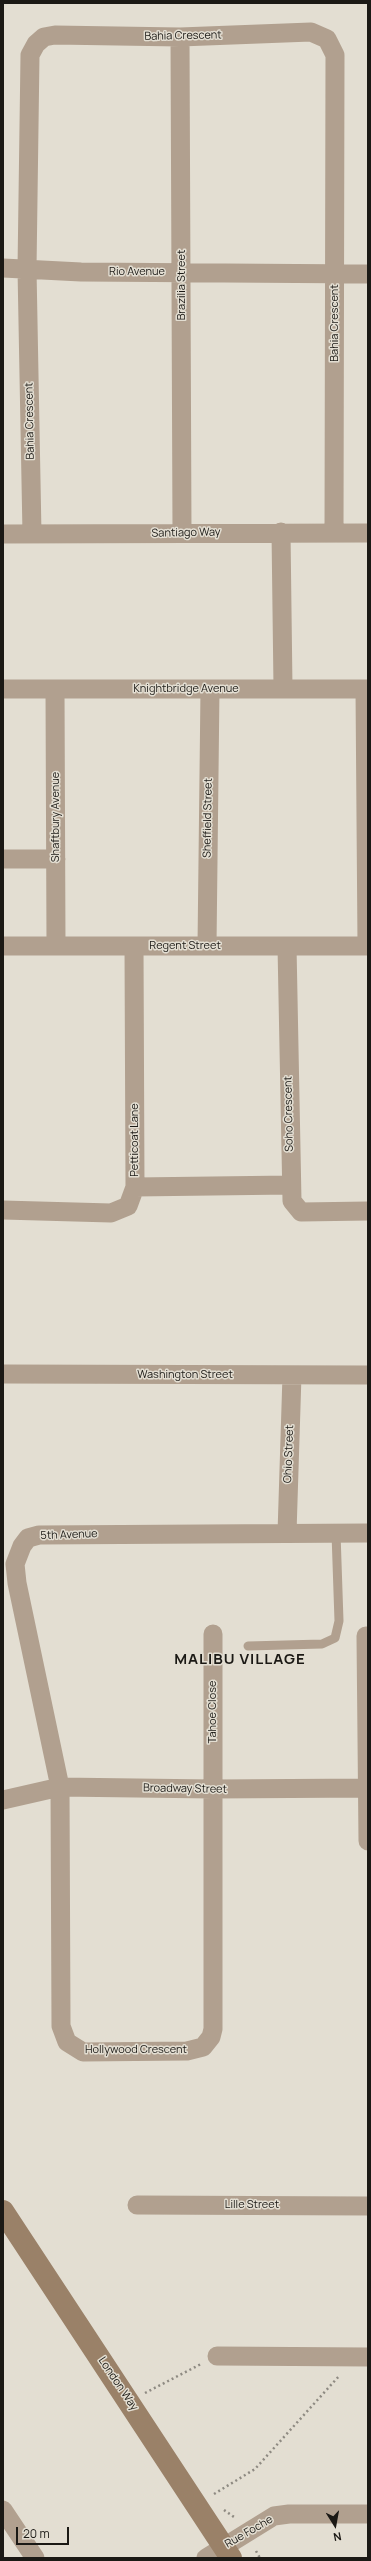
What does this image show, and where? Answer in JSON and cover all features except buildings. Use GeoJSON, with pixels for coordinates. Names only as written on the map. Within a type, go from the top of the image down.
{"type":"FeatureCollection","features":[{"type":"Feature","properties":{"kind":"street","name":"Bahia Crescent"},"geometry":{"type":"LineString","coordinates":[[32,534],[27,269],[30,55],[36,44],[44,37],[55,35],[180,37],[311,32],[321,34],[332,45],[335,55],[334,533]]}},
{"type":"Feature","properties":{"kind":"street","name":"Brazilia Street"},"geometry":{"type":"LineString","coordinates":[[180,37],[182,533]]}},
{"type":"Feature","properties":{"kind":"street","name":"Rio Avenue"},"geometry":{"type":"LineString","coordinates":[[3,268],[81,272],[368,274]]}},
{"type":"Feature","properties":{"kind":"street","name":"Santiago Way"},"geometry":{"type":"LineString","coordinates":[[3,534],[281,532],[368,533]]}},
{"type":"Feature","properties":{"kind":"street"},"geometry":{"type":"LineString","coordinates":[[281,532],[283,688]]}},
{"type":"Feature","properties":{"kind":"street","name":"Knightbridge Avenue"},"geometry":{"type":"LineString","coordinates":[[3,689],[366,689]]}},
{"type":"Feature","properties":{"kind":"street","name":"Shaftbury Avenue"},"geometry":{"type":"LineString","coordinates":[[55,689],[56,945]]}},
{"type":"Feature","properties":{"kind":"street","name":"Sheffield Street"},"geometry":{"type":"LineString","coordinates":[[207,946],[210,689]]}},
{"type":"Feature","properties":{"kind":"street"},"geometry":{"type":"LineString","coordinates":[[366,689],[367,946]]}},
{"type":"Feature","properties":{"kind":"street"},"geometry":{"type":"LineString","coordinates":[[3,859],[56,859]]}},
{"type":"Feature","properties":{"kind":"street","name":"Regent Street"},"geometry":{"type":"LineString","coordinates":[[3,946],[367,946]]}},
{"type":"Feature","properties":{"kind":"street","name":"Petticoat Lane"},"geometry":{"type":"LineString","coordinates":[[3,1210],[111,1213],[128,1206],[135,1187],[134,946]]}},
{"type":"Feature","properties":{"kind":"street","name":"Soho Crescent"},"geometry":{"type":"LineString","coordinates":[[287,946],[290,1185],[292,1201],[301,1212],[368,1211]]}},
{"type":"Feature","properties":{"kind":"street"},"geometry":{"type":"LineString","coordinates":[[135,1187],[290,1185]]}},
{"type":"Feature","properties":{"kind":"street","name":"Washington Street"},"geometry":{"type":"LineString","coordinates":[[3,1374],[368,1375]]}},
{"type":"Feature","properties":{"kind":"street","name":"Ohio Street"},"geometry":{"type":"LineString","coordinates":[[287,1533],[292,1375]]}},
{"type":"Feature","properties":{"kind":"street","name":"5th Avenue"},"geometry":{"type":"LineString","coordinates":[[60,1787],[10,1584],[19,1552],[28,1538],[40,1535],[368,1533]]}},
{"type":"Feature","properties":{"kind":"street","name":"Tahoe Close"},"geometry":{"type":"LineString","coordinates":[[212,1790],[213,1634]]}},
{"type":"Feature","properties":{"kind":"street"},"geometry":{"type":"LineString","coordinates":[[366,1636],[368,1841]]}},
{"type":"Feature","properties":{"kind":"street","name":"Broadway Street"},"geometry":{"type":"LineString","coordinates":[[3,1800],[60,1787],[212,1790],[368,1788]]}},
{"type":"Feature","properties":{"kind":"street","name":"Hollywood Crescent"},"geometry":{"type":"LineString","coordinates":[[60,1787],[61,2026],[67,2042],[83,2052],[187,2051],[203,2047],[211,2037],[214,2030],[212,1790]]}},
{"type":"Feature","properties":{"kind":"street","name":"Lille Street"},"geometry":{"type":"LineString","coordinates":[[137,2205],[368,2206]]}},
{"type":"Feature","properties":{"kind":"street","name":"London Way"},"geometry":{"type":"LineString","coordinates":[[3,2211],[220,2554]]}},
{"type":"Feature","properties":{"kind":"street"},"geometry":{"type":"LineString","coordinates":[[217,2356],[368,2357]]}},
{"type":"Feature","properties":{"kind":"street"},"geometry":{"type":"LineString","coordinates":[[3,2510],[35,2558]]}},
{"type":"Feature","properties":{"kind":"street","name":"Rue Foche"},"geometry":{"type":"LineString","coordinates":[[220,2554],[274,2516],[288,2514],[368,2514]]}},
{"type":"Feature","properties":{"kind":"lane"},"geometry":{"type":"LineString","coordinates":[[248,1646],[322,1644],[335,1638],[339,1621],[336,1533]]}},
{"type":"Feature","properties":{"kind":"path"},"geometry":{"type":"LineString","coordinates":[[145,2393],[217,2356]]}},
{"type":"Feature","properties":{"kind":"path"},"geometry":{"type":"LineString","coordinates":[[214,2494],[255,2469],[340,2377],[345,2357]]}},
{"type":"Feature","properties":{"kind":"path"},"geometry":{"type":"LineString","coordinates":[[256,2551],[260,2558]]}},
{"type":"Feature","properties":{"kind":"district","name":"MALIBU VILLAGE"},"geometry":{"type":"Point","coordinates":[240,1660]}}]}
